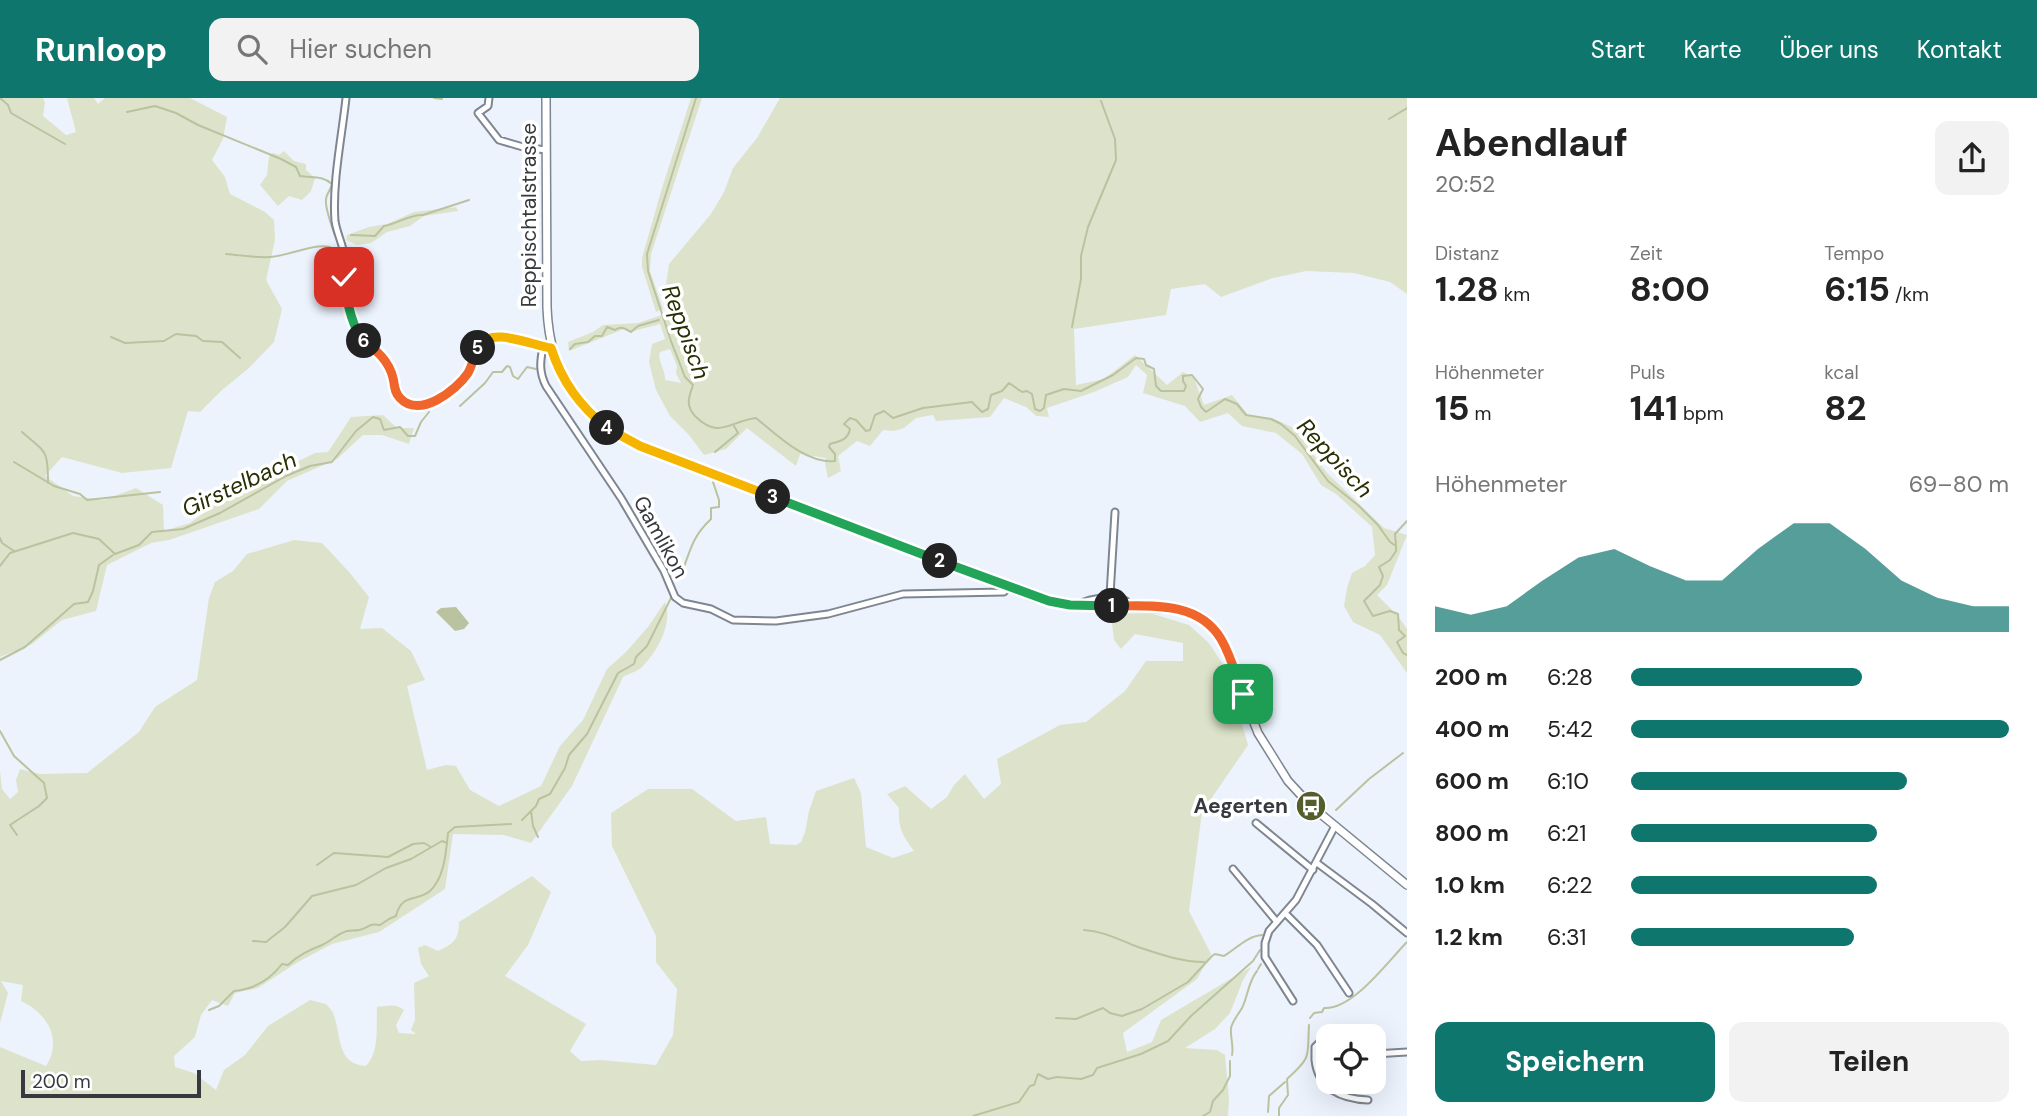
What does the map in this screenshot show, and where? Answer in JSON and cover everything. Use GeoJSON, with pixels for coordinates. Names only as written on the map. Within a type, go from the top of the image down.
{"type":"FeatureCollection","features":[{"type":"Feature","properties":{"kind":"main road","name":"Reppischtalstrasse"},"geometry":{"type":"LineString","coordinates":[[546,98],[547,348],[576,399],[595,418],[625,439],[1049,601],[1078,605],[1161,607],[1189,612],[1199,617],[1214,629],[1230,658],[1258,733],[1278,766],[1305,800],[1407,885]]}},
{"type":"Feature","properties":{"kind":"street"},"geometry":{"type":"LineString","coordinates":[[346,98],[336,185],[335,221],[345,261],[345,296],[360,337],[378,351],[388,365],[396,393],[402,401],[413,406],[428,405],[450,390],[468,373],[481,342],[488,337],[504,337],[547,348]]}},
{"type":"Feature","properties":{"kind":"street"},"geometry":{"type":"LineString","coordinates":[[489,98],[488,106],[478,113],[499,140],[546,150]]}},
{"type":"Feature","properties":{"kind":"street","name":"Gamlikon"},"geometry":{"type":"LineString","coordinates":[[547,348],[540,361],[540,370],[546,386],[621,498],[664,571],[676,597],[683,603],[711,609],[733,620],[776,621],[828,614],[903,594],[1004,592],[1008,587]]}},
{"type":"Feature","properties":{"kind":"street"},"geometry":{"type":"LineString","coordinates":[[1110,595],[1115,512]]}},
{"type":"Feature","properties":{"kind":"street"},"geometry":{"type":"LineString","coordinates":[[1078,605],[1110,595],[1126,601],[1129,606]]}},
{"type":"Feature","properties":{"kind":"street"},"geometry":{"type":"LineString","coordinates":[[1256,823],[1313,870]]}},
{"type":"Feature","properties":{"kind":"street"},"geometry":{"type":"LineString","coordinates":[[1293,1001],[1265,957],[1266,937],[1296,900],[1335,826]]}},
{"type":"Feature","properties":{"kind":"street"},"geometry":{"type":"LineString","coordinates":[[1317,863],[1406,933]]}},
{"type":"Feature","properties":{"kind":"street"},"geometry":{"type":"LineString","coordinates":[[1233,869],[1277,922]]}},
{"type":"Feature","properties":{"kind":"street"},"geometry":{"type":"LineString","coordinates":[[1286,914],[1317,945],[1349,993]]}},
{"type":"Feature","properties":{"kind":"street"},"geometry":{"type":"LineString","coordinates":[[1316,1046],[1315,1060],[1319,1078],[1345,1097],[1368,1100]]}},
{"type":"Feature","properties":{"kind":"street"},"geometry":{"type":"LineString","coordinates":[[1386,1053],[1407,1052]]}},
{"type":"Feature","properties":{"kind":"shaded area"},"geometry":{"type":"Polygon","coordinates":[[[0,98],[43,98],[43,116],[66,135],[76,132],[67,98],[94,98],[98,104],[105,98],[190,98],[227,117],[223,139],[212,160],[225,177],[230,194],[265,212],[274,220],[275,240],[266,280],[282,309],[274,342],[200,412],[188,411],[171,468],[122,473],[62,457],[45,476],[73,496],[104,500],[136,488],[163,505],[164,531],[190,523],[244,483],[257,481],[315,453],[328,452],[351,417],[383,415],[397,428],[414,428],[409,444],[382,435],[363,435],[337,459],[287,481],[259,509],[169,540],[151,543],[107,565],[96,611],[62,620],[32,644],[0,657],[0,98]]]}},
{"type":"Feature","properties":{"kind":"shaded area"},"geometry":{"type":"Polygon","coordinates":[[[691,98],[702,98],[651,254],[650,271],[663,309],[656,312],[642,267],[642,258],[691,98]]]}},
{"type":"Feature","properties":{"kind":"shaded area"},"geometry":{"type":"Polygon","coordinates":[[[780,98],[1407,98],[1407,294],[1390,282],[1354,273],[1306,271],[1273,278],[1221,297],[1205,284],[1171,289],[1166,315],[1074,329],[1076,385],[1104,379],[1135,355],[1167,385],[1183,372],[1194,378],[1204,405],[1232,395],[1249,416],[1272,418],[1294,428],[1327,473],[1384,528],[1407,535],[1387,585],[1377,595],[1407,629],[1407,673],[1380,635],[1353,622],[1344,606],[1352,573],[1365,566],[1375,555],[1372,527],[1336,494],[1321,485],[1302,454],[1276,433],[1242,426],[1228,413],[1200,422],[1185,406],[1143,393],[1147,375],[1136,365],[1128,377],[1047,408],[1049,417],[1036,416],[1026,407],[1004,398],[990,417],[936,421],[933,415],[916,418],[904,428],[894,431],[883,430],[870,446],[857,441],[838,456],[841,471],[828,478],[826,458],[800,454],[796,466],[747,428],[726,449],[704,455],[670,416],[656,390],[649,362],[652,344],[665,339],[660,324],[630,332],[624,329],[569,351],[568,342],[603,325],[638,323],[671,312],[665,292],[669,264],[711,214],[724,192],[733,168],[757,138],[780,98]],[[670,349],[660,352],[665,380],[681,383],[676,373],[677,366],[670,349]]]}},
{"type":"Feature","properties":{"kind":"shaded area"},"geometry":{"type":"Polygon","coordinates":[[[284,151],[294,161],[306,164],[306,170],[315,178],[311,191],[302,200],[289,196],[278,206],[260,185],[267,175],[269,157],[272,153],[279,155],[284,151]]]}},
{"type":"Feature","properties":{"kind":"shaded area"},"geometry":{"type":"Polygon","coordinates":[[[456,207],[458,211],[424,216],[410,226],[387,232],[371,243],[357,245],[346,240],[347,235],[387,224],[414,212],[456,207]]]}},
{"type":"Feature","properties":{"kind":"shaded area"},"geometry":{"type":"Polygon","coordinates":[[[294,540],[322,543],[369,597],[360,629],[382,628],[411,651],[425,680],[407,686],[427,770],[446,765],[456,766],[470,790],[499,806],[541,786],[560,746],[583,720],[607,669],[648,627],[665,602],[666,627],[649,660],[623,677],[572,786],[531,843],[504,835],[453,834],[445,889],[379,932],[332,944],[258,988],[235,993],[228,1006],[212,1000],[201,1015],[195,1037],[174,1056],[175,1067],[194,1073],[216,1090],[224,1070],[245,1055],[268,1026],[310,1000],[328,1006],[336,1021],[344,1054],[356,1064],[366,1066],[375,1046],[377,1007],[398,1006],[404,1010],[396,1025],[399,1033],[416,1034],[411,1030],[415,1020],[414,983],[429,976],[421,964],[418,948],[425,945],[438,951],[448,946],[456,937],[459,922],[532,876],[551,892],[528,945],[505,976],[586,1024],[570,1051],[581,1061],[656,1065],[673,1035],[677,989],[656,962],[656,936],[612,846],[611,813],[648,789],[692,789],[736,821],[766,817],[770,844],[796,845],[801,842],[805,832],[816,791],[854,778],[861,793],[866,847],[893,858],[914,851],[902,832],[899,808],[887,794],[905,786],[931,809],[947,797],[965,774],[984,799],[1001,784],[997,759],[1060,725],[1086,722],[1125,691],[1146,661],[1183,661],[1183,643],[1135,634],[1121,649],[1114,640],[1111,614],[1150,613],[1189,625],[1209,643],[1226,669],[1248,745],[1202,812],[1189,911],[1211,954],[1197,979],[1123,1033],[1127,1052],[1152,1042],[1161,1020],[1251,967],[1230,1013],[1215,1029],[1185,1048],[1217,1050],[1225,1055],[1228,1116],[0,1116],[0,1047],[46,1066],[53,1046],[50,1028],[45,1020],[21,1001],[23,985],[1,981],[8,993],[0,1023],[0,771],[2,789],[10,799],[18,792],[16,780],[20,769],[40,774],[87,773],[139,732],[155,707],[197,680],[209,598],[215,582],[233,571],[247,554],[294,540]]]}},
{"type":"Feature","properties":{"kind":"shaded area"},"geometry":{"type":"Polygon","coordinates":[[[456,607],[469,623],[464,629],[455,631],[436,612],[441,608],[456,607]]]}},
{"type":"Feature","properties":{"kind":"waterway"},"geometry":{"type":"LineString","coordinates":[[0,98],[8,105],[11,113],[65,144]]}},
{"type":"Feature","properties":{"kind":"waterway"},"geometry":{"type":"LineString","coordinates":[[434,98],[442,99]]}},
{"type":"Feature","properties":{"kind":"waterway","name":"Reppisch"},"geometry":{"type":"LineString","coordinates":[[696,98],[647,254],[648,271],[671,341],[685,377],[693,385],[689,405],[703,423],[718,428],[756,418],[803,453],[824,461],[835,461],[830,444],[847,436],[850,429],[844,424],[850,418],[856,420],[866,431],[870,430],[875,415],[884,411],[893,418],[923,408],[972,402],[982,412],[988,409],[991,395],[1002,391],[1009,383],[1022,392],[1032,394],[1035,409],[1040,411],[1044,408],[1046,395],[1064,389],[1081,391],[1113,375],[1136,358],[1144,359],[1146,365],[1154,369],[1156,386],[1161,391],[1184,391],[1186,386],[1183,376],[1192,375],[1203,389],[1198,399],[1206,412],[1225,399],[1237,404],[1246,415],[1271,419],[1281,424],[1295,436],[1328,481],[1378,525],[1396,546],[1396,551],[1390,560],[1379,567],[1383,576],[1380,585],[1364,601],[1373,616],[1390,611],[1398,614],[1399,630],[1405,636],[1397,642],[1407,655]]}},
{"type":"Feature","properties":{"kind":"waterway"},"geometry":{"type":"LineString","coordinates":[[1072,327],[1081,279],[1081,256],[1088,227],[1116,160],[1115,139],[1101,101]]}},
{"type":"Feature","properties":{"kind":"waterway"},"geometry":{"type":"LineString","coordinates":[[127,112],[155,106],[176,113],[198,125],[281,159],[296,167],[300,176],[328,181],[332,184],[326,203],[337,239]]}},
{"type":"Feature","properties":{"kind":"waterway"},"geometry":{"type":"LineString","coordinates":[[1389,119],[1407,108]]}},
{"type":"Feature","properties":{"kind":"waterway"},"geometry":{"type":"LineString","coordinates":[[351,235],[375,236],[384,226],[469,200]]}},
{"type":"Feature","properties":{"kind":"waterway"},"geometry":{"type":"LineString","coordinates":[[226,254],[270,257],[316,247],[330,247]]}},
{"type":"Feature","properties":{"kind":"waterway","name":"Girstelbach"},"geometry":{"type":"LineString","coordinates":[[570,349],[575,344],[602,336],[607,327],[615,330],[623,328],[631,332],[638,326],[659,320]]}},
{"type":"Feature","properties":{"kind":"waterway"},"geometry":{"type":"LineString","coordinates":[[111,337],[125,343],[164,341],[176,334],[196,336],[203,341],[222,342],[240,358]]}},
{"type":"Feature","properties":{"kind":"waterway","name":"Girstelbach"},"geometry":{"type":"LineString","coordinates":[[460,406],[493,372],[502,372],[507,366],[518,379],[527,367],[536,369]]}},
{"type":"Feature","properties":{"kind":"waterway","name":"Girstelbach"},"geometry":{"type":"LineString","coordinates":[[0,566],[10,553],[73,533],[99,539],[115,554],[139,545],[152,532],[183,529],[220,513],[286,476],[310,466],[332,462],[356,431],[373,417],[380,419],[384,430],[400,427],[408,436],[415,436],[429,412]]}},
{"type":"Feature","properties":{"kind":"waterway"},"geometry":{"type":"LineString","coordinates":[[715,452],[738,433],[734,426]]}},
{"type":"Feature","properties":{"kind":"waterway"},"geometry":{"type":"LineString","coordinates":[[22,432],[44,453],[48,483]]}},
{"type":"Feature","properties":{"kind":"waterway"},"geometry":{"type":"LineString","coordinates":[[14,462],[54,486],[80,494],[87,500],[160,492]]}},
{"type":"Feature","properties":{"kind":"waterway"},"geometry":{"type":"LineString","coordinates":[[682,572],[696,538],[711,519],[711,508],[719,507],[713,482]]}},
{"type":"Feature","properties":{"kind":"waterway"},"geometry":{"type":"LineString","coordinates":[[1396,546],[1395,534],[1407,521]]}},
{"type":"Feature","properties":{"kind":"waterway"},"geometry":{"type":"LineString","coordinates":[[0,538],[2,543],[14,551]]}},
{"type":"Feature","properties":{"kind":"waterway"},"geometry":{"type":"LineString","coordinates":[[0,660],[25,647],[74,604],[88,602],[99,565],[113,555]]}},
{"type":"Feature","properties":{"kind":"waterway"},"geometry":{"type":"LineString","coordinates":[[522,820],[539,799],[550,794],[569,755],[587,734],[618,673],[634,664],[636,657],[647,646],[671,598]]}},
{"type":"Feature","properties":{"kind":"waterway"},"geometry":{"type":"LineString","coordinates":[[0,731],[14,756],[44,783],[47,798],[10,825],[17,835]]}},
{"type":"Feature","properties":{"kind":"waterway"},"geometry":{"type":"LineString","coordinates":[[1336,810],[1369,779],[1403,753]]}},
{"type":"Feature","properties":{"kind":"waterway"},"geometry":{"type":"LineString","coordinates":[[531,811],[538,837]]}},
{"type":"Feature","properties":{"kind":"waterway"},"geometry":{"type":"LineString","coordinates":[[209,1010],[219,1006],[234,991],[261,983],[282,964],[288,965],[340,934],[380,925],[396,916],[406,900],[430,891],[442,871],[448,833],[455,827],[511,824]]}},
{"type":"Feature","properties":{"kind":"waterway"},"geometry":{"type":"LineString","coordinates":[[253,941],[266,942],[285,927],[312,896],[356,885],[442,841],[447,843]]}},
{"type":"Feature","properties":{"kind":"waterway"},"geometry":{"type":"LineString","coordinates":[[317,865],[334,853],[388,857],[413,844],[424,843],[431,847]]}},
{"type":"Feature","properties":{"kind":"waterway"},"geometry":{"type":"LineString","coordinates":[[1084,930],[1105,934],[1170,957],[1204,962]]}},
{"type":"Feature","properties":{"kind":"waterway"},"geometry":{"type":"LineString","coordinates":[[1056,1018],[1076,1019],[1103,1008],[1122,1016],[1142,1009],[1188,982],[1215,954],[1224,956],[1247,940],[1262,935]]}},
{"type":"Feature","properties":{"kind":"waterway"},"geometry":{"type":"LineString","coordinates":[[1310,1018],[1314,1013],[1335,1007],[1358,993],[1407,942]]}},
{"type":"Feature","properties":{"kind":"waterway"},"geometry":{"type":"LineString","coordinates":[[973,1116],[1019,1102],[1030,1086],[1034,1085],[1038,1074],[1048,1079],[1081,1079],[1093,1075],[1097,1068],[1141,1054],[1168,1041],[1191,1016],[1253,961],[1260,950]]}},
{"type":"Feature","properties":{"kind":"waterway"},"geometry":{"type":"LineString","coordinates":[[1258,969],[1261,964]]}},
{"type":"Feature","properties":{"kind":"waterway"},"geometry":{"type":"LineString","coordinates":[[1232,1055],[1231,1028],[1257,971]]}},
{"type":"Feature","properties":{"kind":"waterway"},"geometry":{"type":"LineString","coordinates":[[1279,1116],[1279,1108],[1288,1095],[1287,1079],[1307,1055],[1309,1025]]}},
{"type":"Feature","properties":{"kind":"waterway"},"geometry":{"type":"LineString","coordinates":[[1203,1116],[1210,1112],[1213,1101],[1230,1076],[1230,1061]]}},
{"type":"Feature","properties":{"kind":"waterway"},"geometry":{"type":"LineString","coordinates":[[1268,1112],[1269,1096],[1285,1082]]}},
{"type":"Feature","properties":{"kind":"place","name":"Aegerten"},"geometry":{"type":"Point","coordinates":[1311,806]}},
{"type":"Feature","properties":{"kind":"route"},"geometry":{"type":"LineString","coordinates":[[344,277],[345,296],[360,337],[378,351],[388,365],[396,393],[402,401],[413,406],[428,405],[439,399],[468,373],[481,342],[488,337],[504,337],[551,348],[568,387],[584,408],[608,429],[640,446],[1036,598],[1070,605],[1177,608],[1199,617],[1214,629],[1220,638],[1243,694]]}}]}
